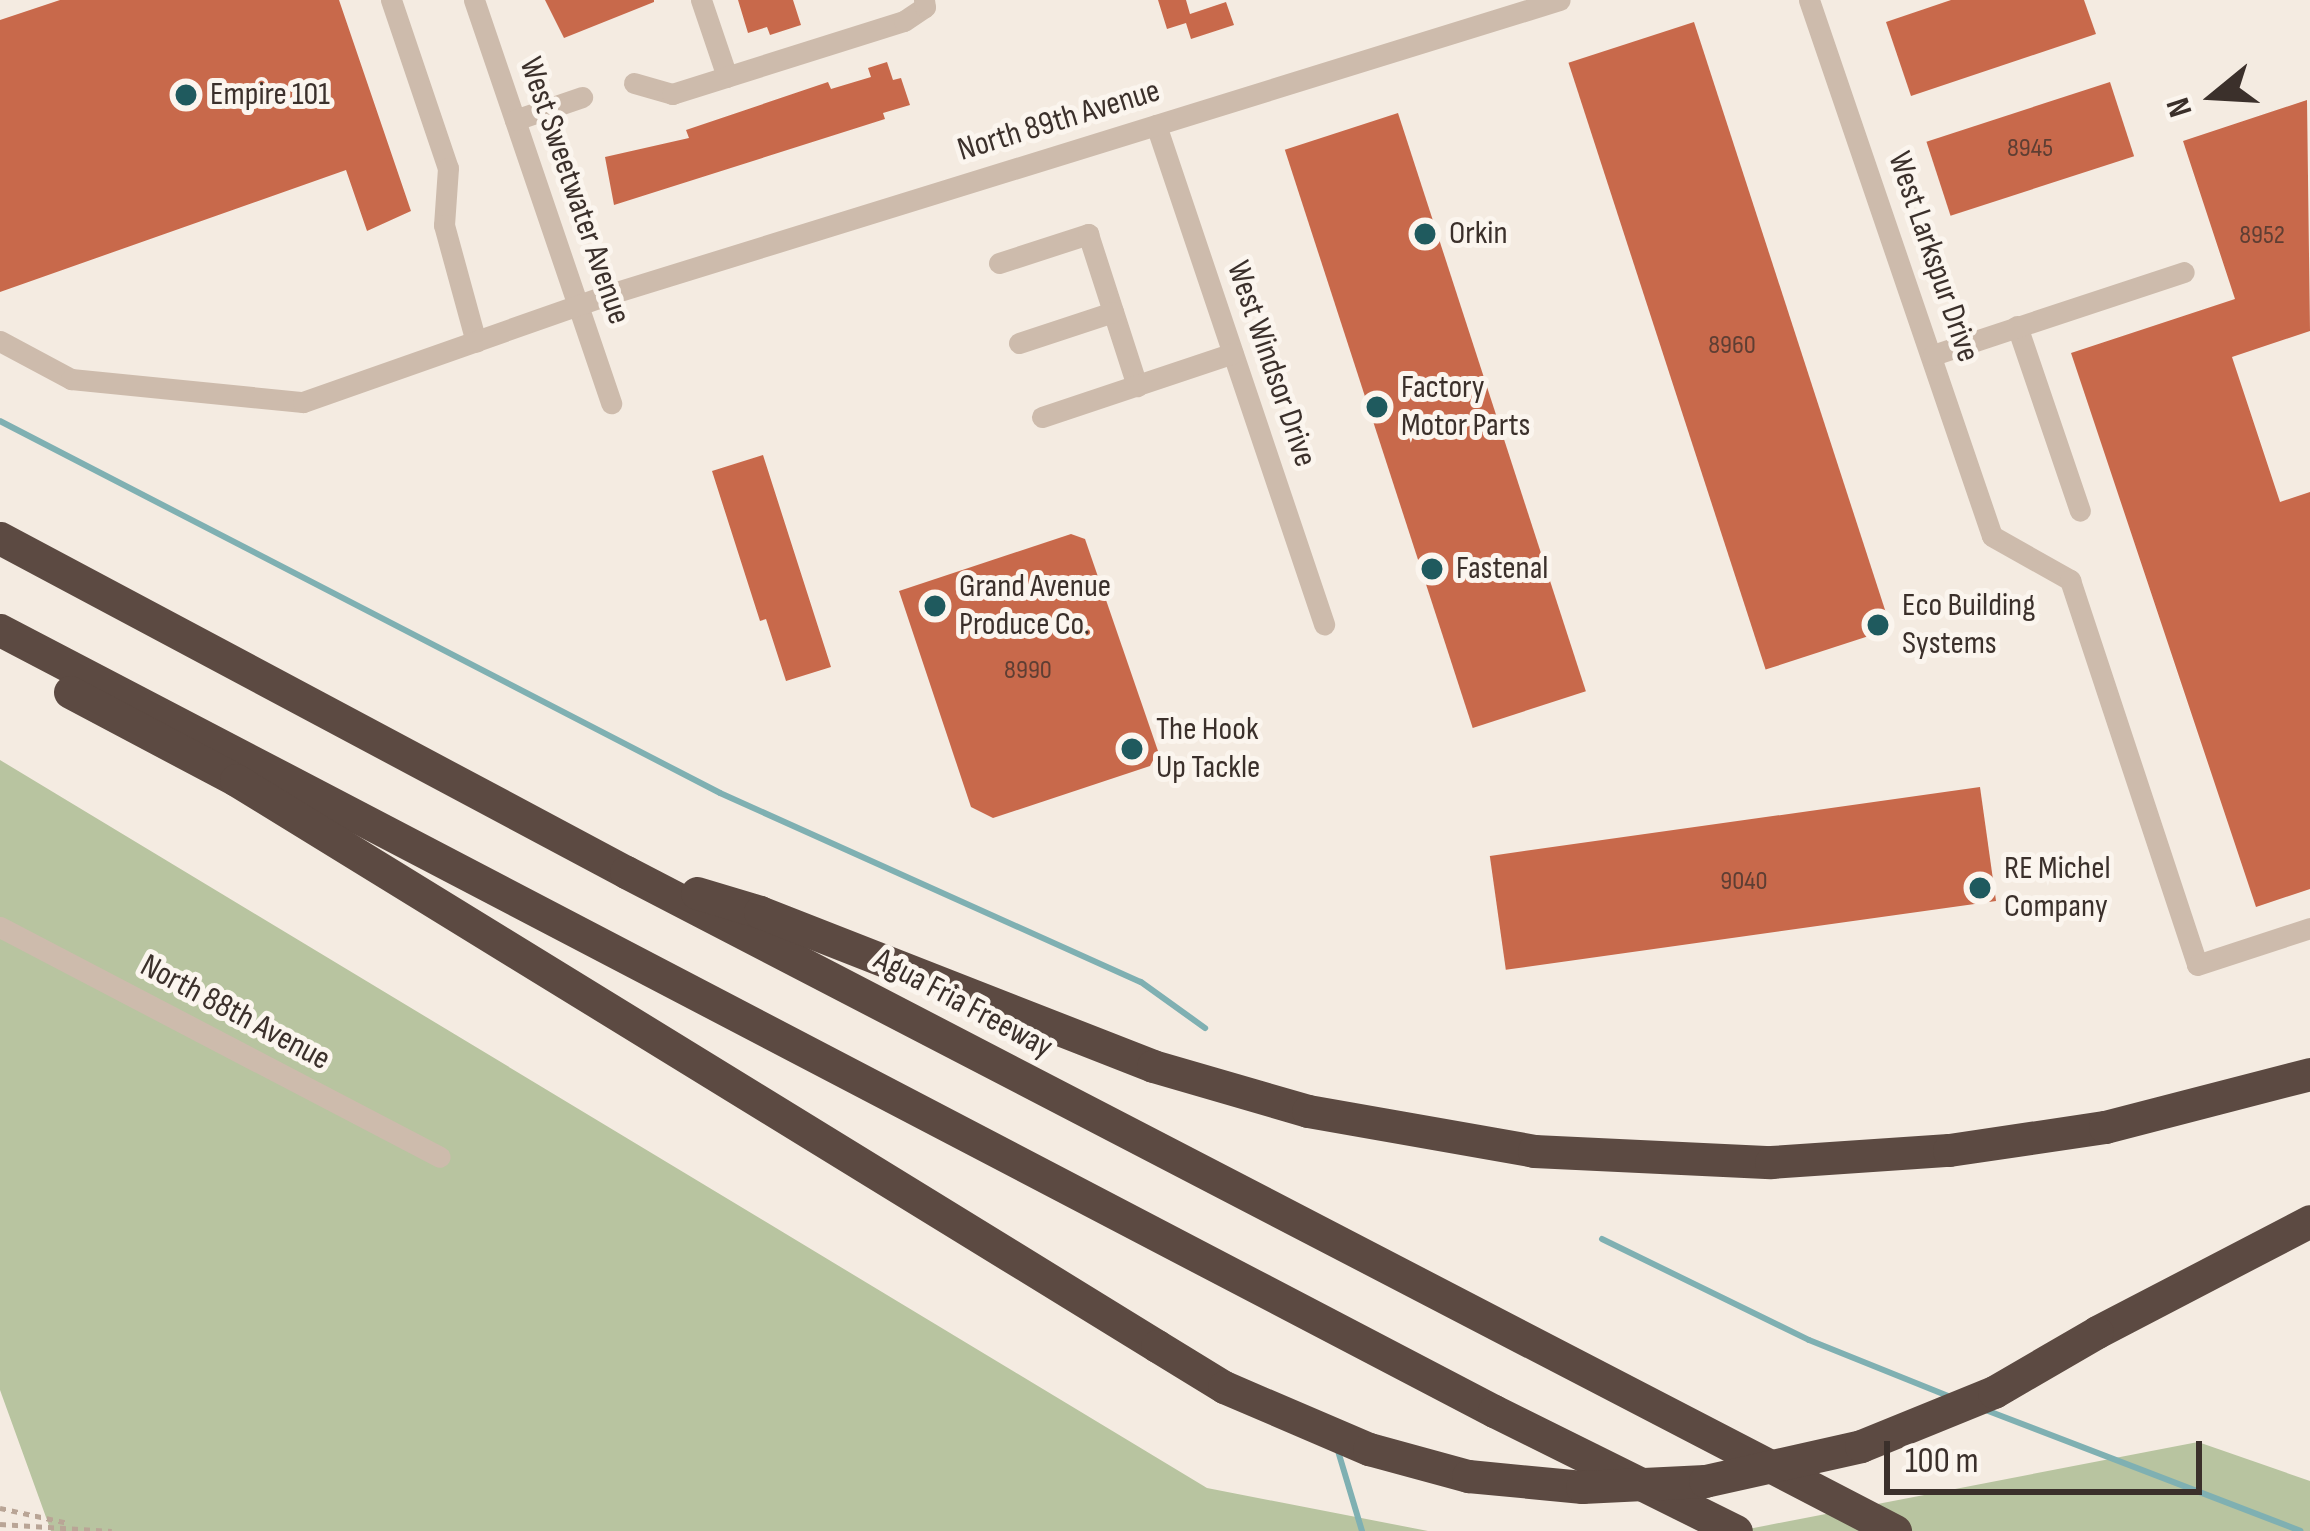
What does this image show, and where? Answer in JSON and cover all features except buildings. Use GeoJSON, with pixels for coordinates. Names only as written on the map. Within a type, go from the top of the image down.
{"type":"FeatureCollection","features":[{"type":"Feature","properties":{"kind":"highway","name":"Agua Fria Freeway"},"geometry":{"type":"LineString","coordinates":[[0,538],[626,872],[1895,1531]]}},
{"type":"Feature","properties":{"kind":"highway"},"geometry":{"type":"LineString","coordinates":[[0,630],[1494,1411],[1736,1531]]}},
{"type":"Feature","properties":{"kind":"highway"},"geometry":{"type":"LineString","coordinates":[[0,654],[236,779],[1241,1395],[1414,1462],[1527,1484],[1646,1486],[1755,1474],[1861,1446],[1994,1392],[2310,1221]]}},
{"type":"Feature","properties":{"kind":"highway"},"geometry":{"type":"LineString","coordinates":[[626,872],[760,912],[1153,1066],[1308,1111],[1534,1151],[1771,1162],[1949,1150],[2105,1127],[2310,1074]]}},
{"type":"Feature","properties":{"kind":"street"},"geometry":{"type":"LineString","coordinates":[[391,0],[448,168],[444,225],[476,342]]}},
{"type":"Feature","properties":{"kind":"street","name":"West Sweetwater Avenue"},"geometry":{"type":"LineString","coordinates":[[474,0],[611,403]]}},
{"type":"Feature","properties":{"kind":"street"},"geometry":{"type":"LineString","coordinates":[[701,0],[727,77]]}},
{"type":"Feature","properties":{"kind":"street","name":"North 89th Avenue"},"geometry":{"type":"LineString","coordinates":[[0,341],[71,380],[303,402],[578,305],[1560,0]]}},
{"type":"Feature","properties":{"kind":"street","name":"West Larkspur Drive"},"geometry":{"type":"LineString","coordinates":[[1810,0],[1992,536],[2070,580],[2197,965],[2310,928]]}},
{"type":"Feature","properties":{"kind":"street"},"geometry":{"type":"LineString","coordinates":[[634,83],[672,94],[904,21],[925,4]]}},
{"type":"Feature","properties":{"kind":"street"},"geometry":{"type":"LineString","coordinates":[[515,120],[582,98]]}},
{"type":"Feature","properties":{"kind":"street","name":"West Windsor Drive"},"geometry":{"type":"LineString","coordinates":[[1156,125],[1324,624]]}},
{"type":"Feature","properties":{"kind":"street"},"geometry":{"type":"LineString","coordinates":[[1000,263],[1088,234],[1137,386]]}},
{"type":"Feature","properties":{"kind":"street"},"geometry":{"type":"LineString","coordinates":[[1933,356],[2184,272]]}},
{"type":"Feature","properties":{"kind":"street"},"geometry":{"type":"LineString","coordinates":[[1019,343],[1113,311]]}},
{"type":"Feature","properties":{"kind":"street"},"geometry":{"type":"LineString","coordinates":[[2017,326],[2080,511]]}},
{"type":"Feature","properties":{"kind":"street"},"geometry":{"type":"LineString","coordinates":[[1042,417],[1233,353]]}},
{"type":"Feature","properties":{"kind":"street","name":"North 88th Avenue"},"geometry":{"type":"LineString","coordinates":[[0,927],[440,1157]]}},
{"type":"Feature","properties":{"kind":"path"},"geometry":{"type":"LineString","coordinates":[[0,1508],[112,1531]]}},
{"type":"Feature","properties":{"kind":"path"},"geometry":{"type":"LineString","coordinates":[[0,1524],[80,1526]]}},
{"type":"Feature","properties":{"kind":"green space"},"geometry":{"type":"Polygon","coordinates":[[[0,760],[1207,1488],[1428,1531],[51,1531],[0,1390],[0,760]]]}},
{"type":"Feature","properties":{"kind":"green space"},"geometry":{"type":"Polygon","coordinates":[[[2198,1442],[2310,1481],[2310,1531],[1738,1531],[2198,1442]]]}},
{"type":"Feature","properties":{"kind":"waterway"},"geometry":{"type":"LineString","coordinates":[[0,421],[720,793],[1141,982],[1205,1028]]}},
{"type":"Feature","properties":{"kind":"waterway"},"geometry":{"type":"LineString","coordinates":[[1602,1239],[1809,1340],[1948,1396]]}},
{"type":"Feature","properties":{"kind":"waterway"},"geometry":{"type":"LineString","coordinates":[[1983,1409],[2300,1531]]}},
{"type":"Feature","properties":{"kind":"waterway"},"geometry":{"type":"LineString","coordinates":[[1338,1451],[1362,1531]]}},
{"type":"Feature","properties":{"kind":"place","name":"Empire 101"},"geometry":{"type":"Point","coordinates":[186,95]}},
{"type":"Feature","properties":{"kind":"place","name":"Orkin"},"geometry":{"type":"Point","coordinates":[1425,234]}},
{"type":"Feature","properties":{"kind":"place","name":"Factory Motor Parts"},"geometry":{"type":"Point","coordinates":[1377,407]}},
{"type":"Feature","properties":{"kind":"place","name":"Fastenal"},"geometry":{"type":"Point","coordinates":[1432,569]}},
{"type":"Feature","properties":{"kind":"place","name":"Grand Avenue Produce Co."},"geometry":{"type":"Point","coordinates":[935,606]}},
{"type":"Feature","properties":{"kind":"place","name":"Eco Building Systems"},"geometry":{"type":"Point","coordinates":[1878,625]}},
{"type":"Feature","properties":{"kind":"place","name":"The Hook Up Tackle"},"geometry":{"type":"Point","coordinates":[1132,749]}},
{"type":"Feature","properties":{"kind":"place","name":"RE Michel Company"},"geometry":{"type":"Point","coordinates":[1980,888]}}]}
